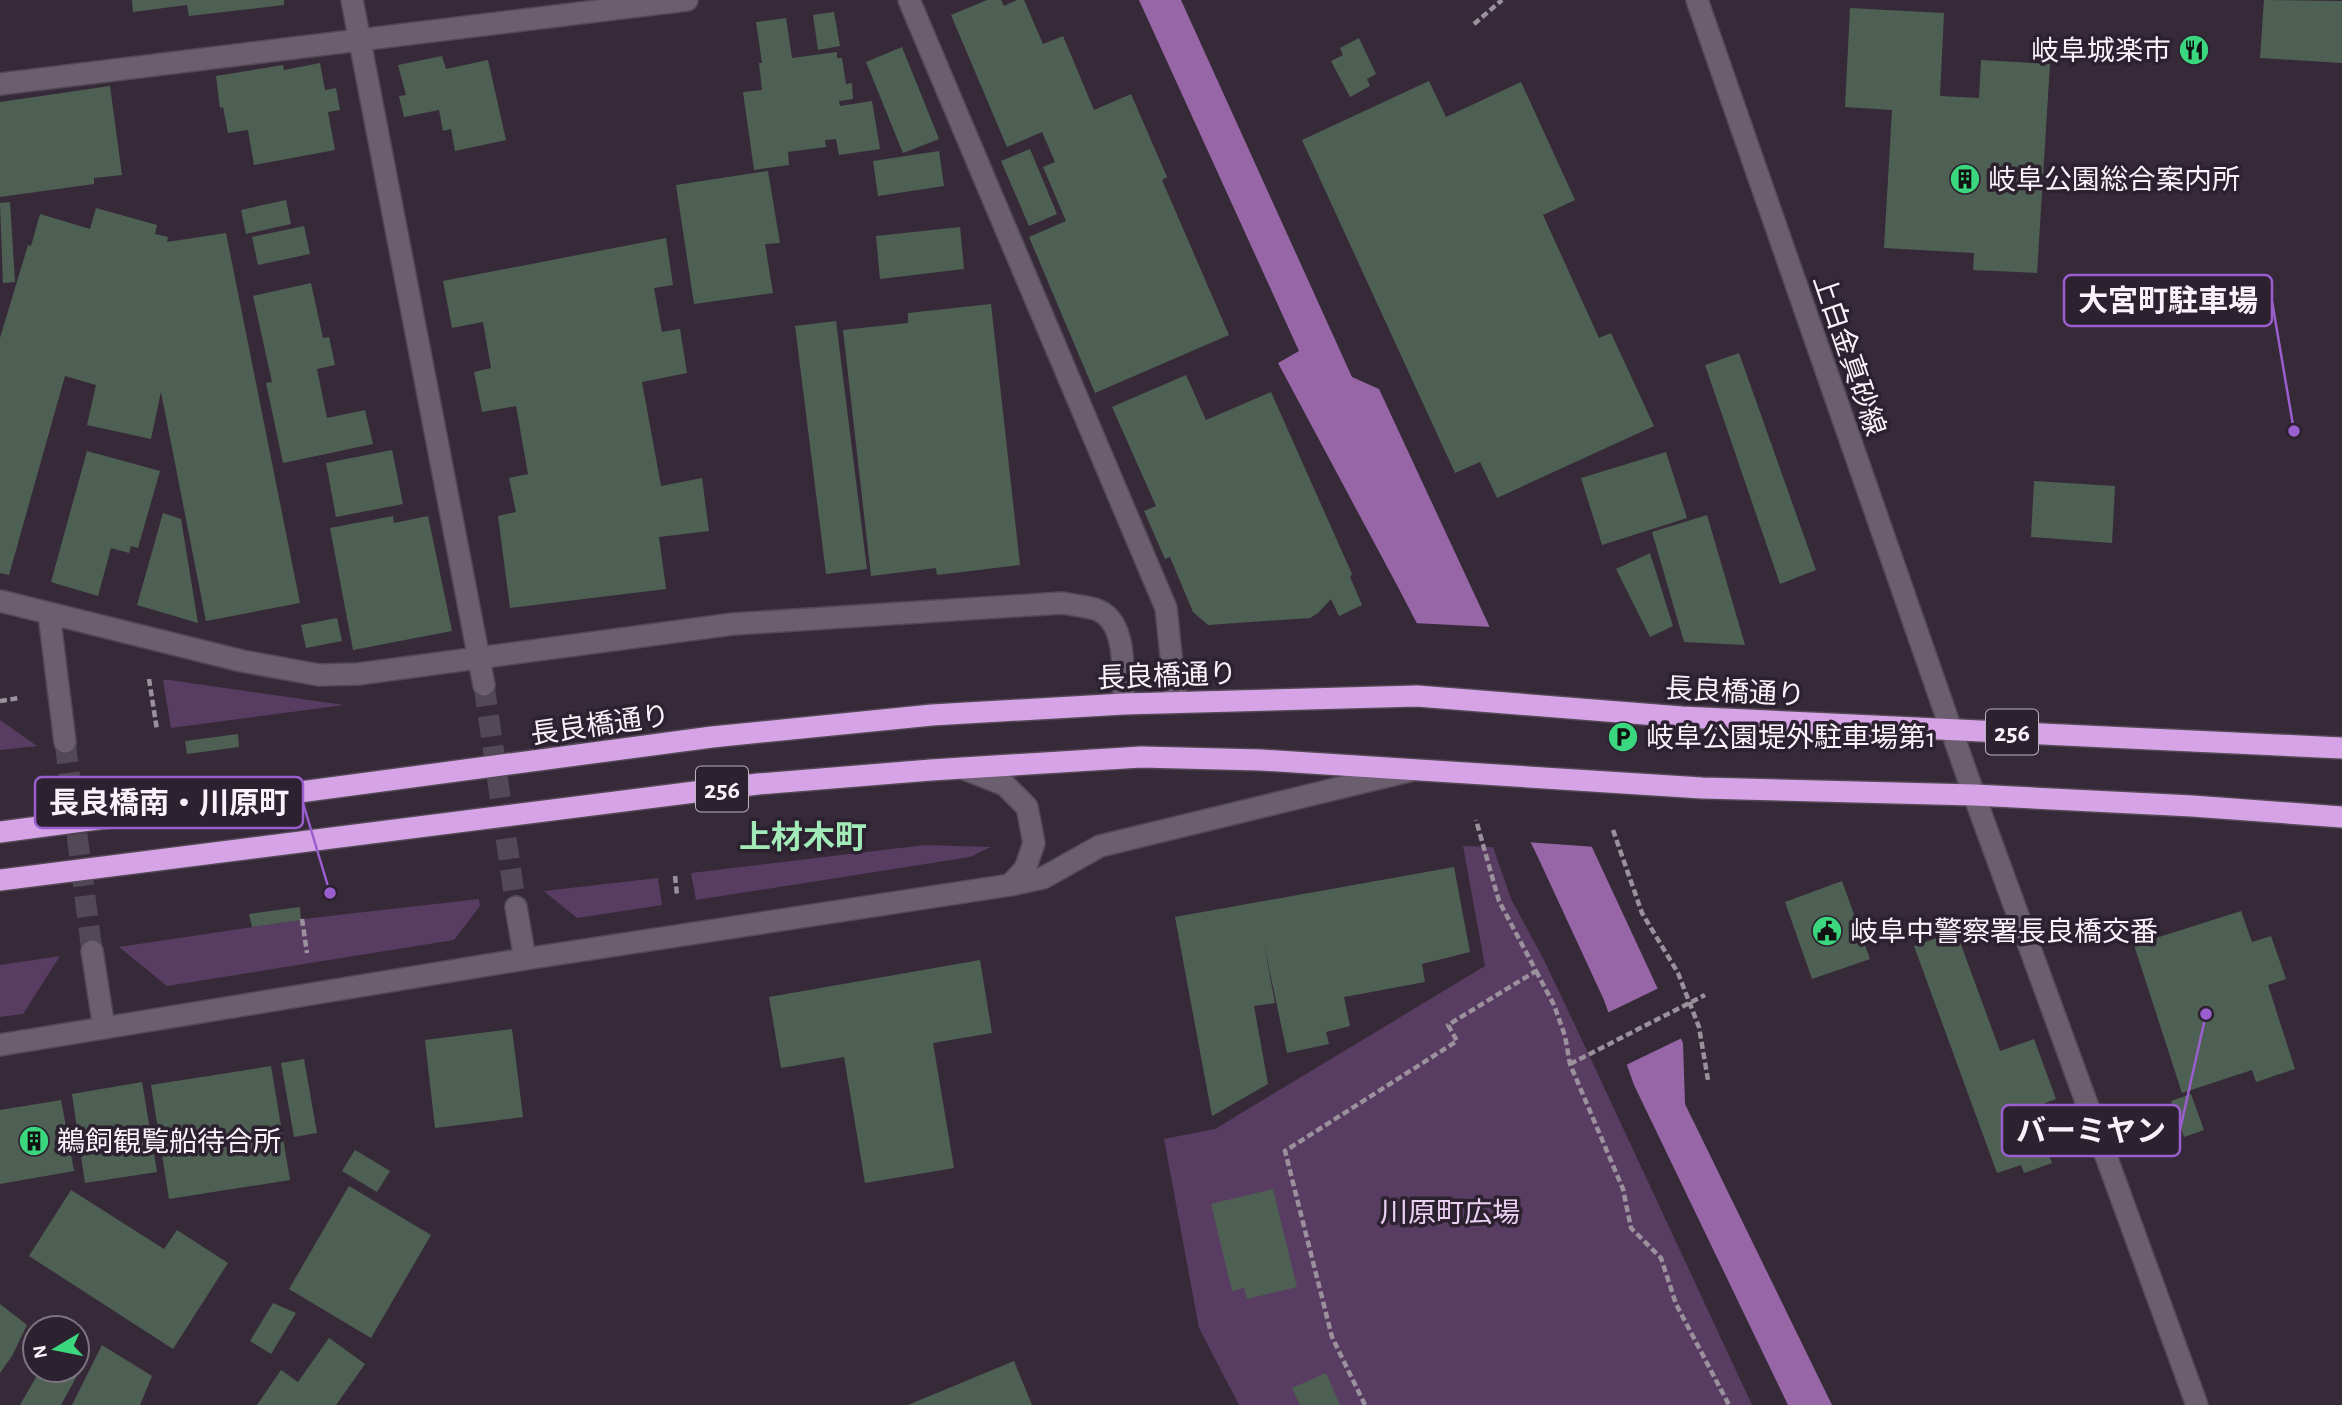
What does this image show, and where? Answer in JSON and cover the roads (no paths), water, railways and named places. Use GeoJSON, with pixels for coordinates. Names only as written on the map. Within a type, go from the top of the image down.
{"type":"FeatureCollection","features":[{"type":"Feature","properties":{"kind":"highway","name":"長良橋通り"},"geometry":{"type":"LineString","coordinates":[[0,832],[712,737],[932,715],[1176,702],[1418,696],[1682,717],[2342,748]]}},
{"type":"Feature","properties":{"kind":"highway","name":"256"},"geometry":{"type":"LineString","coordinates":[[0,880],[758,784],[1141,757],[1261,760],[1702,788],[1973,795],[2342,817]]}},
{"type":"Feature","properties":{"kind":"street"},"geometry":{"type":"LineString","coordinates":[[352,0],[484,685]]}},
{"type":"Feature","properties":{"kind":"street"},"geometry":{"type":"LineString","coordinates":[[0,84],[687,0]]}},
{"type":"Feature","properties":{"kind":"street"},"geometry":{"type":"LineString","coordinates":[[909,0],[1166,608],[1176,702]]}},
{"type":"Feature","properties":{"kind":"street","name":"上白金真砂線"},"geometry":{"type":"LineString","coordinates":[[1698,0],[1973,795],[2197,1405]]}},
{"type":"Feature","properties":{"kind":"street"},"geometry":{"type":"LineString","coordinates":[[0,601],[242,661],[318,675],[358,674],[733,624],[1062,603],[1098,609],[1114,622],[1120,637],[1124,704]]}},
{"type":"Feature","properties":{"kind":"street"},"geometry":{"type":"LineString","coordinates":[[49,614],[65,742]]}},
{"type":"Feature","properties":{"kind":"street"},"geometry":{"type":"LineString","coordinates":[[962,768],[1005,785],[1027,807],[1034,843],[1026,869],[1010,885]]}},
{"type":"Feature","properties":{"kind":"street"},"geometry":{"type":"LineString","coordinates":[[0,1045],[525,959],[1010,885],[1043,878],[1100,846],[1412,771]]}},
{"type":"Feature","properties":{"kind":"street"},"geometry":{"type":"LineString","coordinates":[[516,907],[525,959]]}},
{"type":"Feature","properties":{"kind":"street"},"geometry":{"type":"LineString","coordinates":[[92,951],[104,1028]]}},
{"type":"Feature","properties":{"kind":"tunnel"},"geometry":{"type":"LineString","coordinates":[[484,685],[516,907]]}},
{"type":"Feature","properties":{"kind":"tunnel"},"geometry":{"type":"LineString","coordinates":[[65,742],[92,951]]}},
{"type":"Feature","properties":{"kind":"place","name":"岐阜城楽市"},"geometry":{"type":"Point","coordinates":[2194,50]}},
{"type":"Feature","properties":{"kind":"place","name":"岐阜公園総合案内所"},"geometry":{"type":"Point","coordinates":[1965,179]}},
{"type":"Feature","properties":{"kind":"place","name":"大宮町駐車場"},"geometry":{"type":"Point","coordinates":[2294,431]}},
{"type":"Feature","properties":{"kind":"place","name":"岐阜公園堤外駐車場第1"},"geometry":{"type":"Point","coordinates":[1623,737]}},
{"type":"Feature","properties":{"kind":"place","name":"長良橋南・川原町"},"geometry":{"type":"Point","coordinates":[330,893]}},
{"type":"Feature","properties":{"kind":"place","name":"岐阜中警察署長良橋交番"},"geometry":{"type":"Point","coordinates":[1827,931]}},
{"type":"Feature","properties":{"kind":"place","name":"バーミヤン"},"geometry":{"type":"Point","coordinates":[2206,1014]}},
{"type":"Feature","properties":{"kind":"place","name":"鵜飼観覧船待合所"},"geometry":{"type":"Point","coordinates":[34,1141]}},
{"type":"Feature","properties":{"kind":"district","name":"上材木町"},"geometry":{"type":"Point","coordinates":[803,837]}},
{"type":"Feature","properties":{"kind":"park label","name":"川原町広場"},"geometry":{"type":"Point","coordinates":[1450,1212]}}]}
